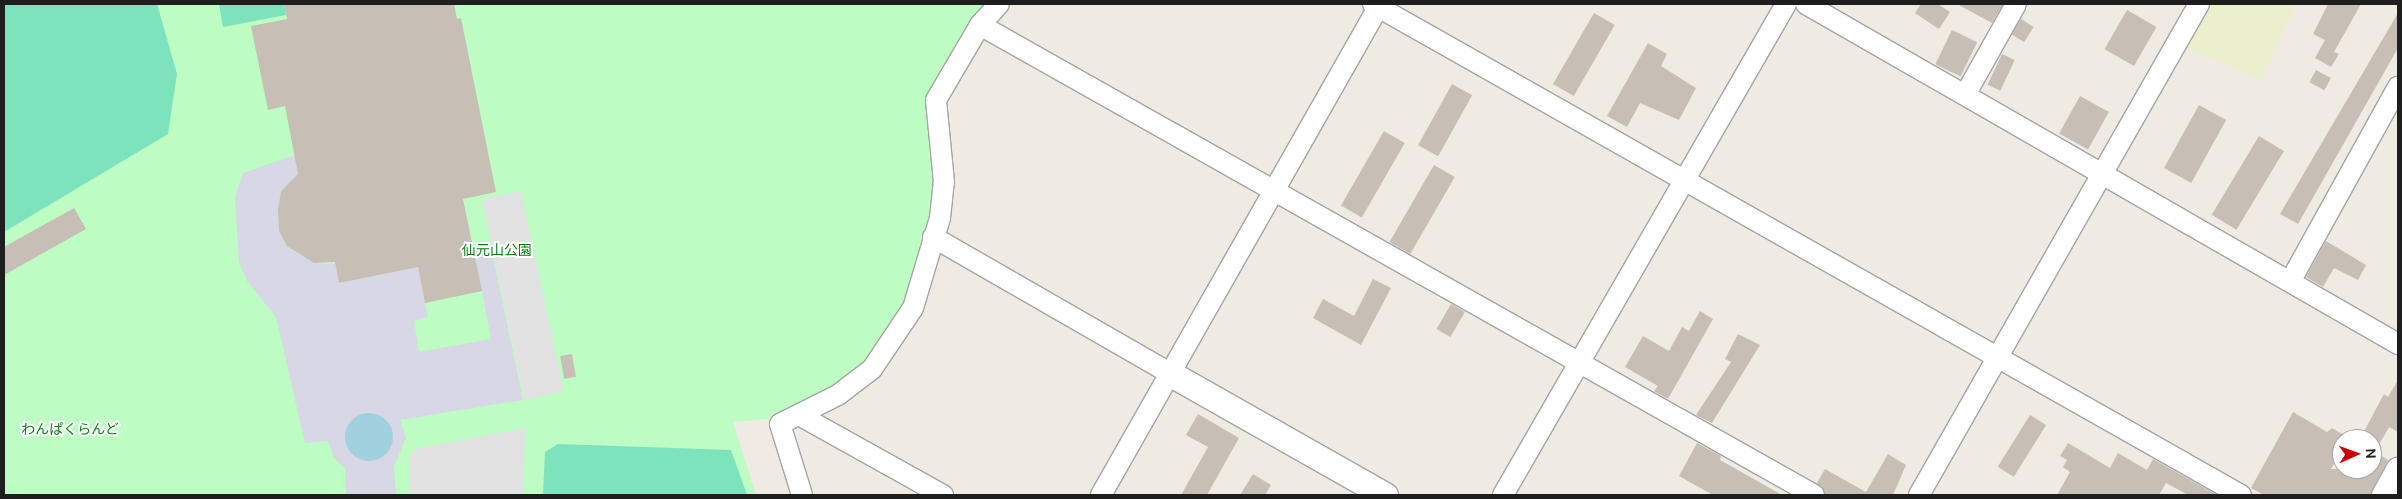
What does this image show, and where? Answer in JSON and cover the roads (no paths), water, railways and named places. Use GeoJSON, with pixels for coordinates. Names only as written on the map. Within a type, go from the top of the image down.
{"type":"FeatureCollection","features":[{"type":"Feature","properties":{"kind":"street"},"geometry":{"type":"LineString","coordinates":[[802,495],[780,424],[799,415],[872,369],[914,308],[933,238],[944,182],[936,100],[980,24],[999,4]]}},
{"type":"Feature","properties":{"kind":"street"},"geometry":{"type":"LineString","coordinates":[[1504,495],[1786,4]]}},
{"type":"Feature","properties":{"kind":"street"},"geometry":{"type":"LineString","coordinates":[[1806,4],[2102,175],[2291,280],[2398,344]]}},
{"type":"Feature","properties":{"kind":"street"},"geometry":{"type":"LineString","coordinates":[[1965,95],[2016,4]]}},
{"type":"Feature","properties":{"kind":"street"},"geometry":{"type":"LineString","coordinates":[[1919,495],[2199,4]]}},
{"type":"Feature","properties":{"kind":"street"},"geometry":{"type":"LineString","coordinates":[[1102,495],[1377,5],[1686,178],[2240,495]]}},
{"type":"Feature","properties":{"kind":"street"},"geometry":{"type":"LineString","coordinates":[[980,24],[1274,188],[1814,495]]}},
{"type":"Feature","properties":{"kind":"street"},"geometry":{"type":"LineString","coordinates":[[2291,280],[2398,86]]}},
{"type":"Feature","properties":{"kind":"street"},"geometry":{"type":"LineString","coordinates":[[933,238],[1385,495]]}},
{"type":"Feature","properties":{"kind":"street"},"geometry":{"type":"LineString","coordinates":[[799,415],[943,495]]}},
{"type":"Feature","properties":{"kind":"street"},"geometry":{"type":"LineString","coordinates":[[2384,495],[2398,470]]}},
{"type":"Feature","properties":{"kind":"water"},"geometry":{"type":"Polygon","coordinates":[[[364,413],[374,413],[386,420],[393,432],[393,442],[386,454],[374,461],[364,461],[356,457],[349,450],[345,442],[345,432],[349,424],[356,417],[364,413]]]}},
{"type":"Feature","properties":{"kind":"park label","name":"仙元山公園"},"geometry":{"type":"Point","coordinates":[497,250]}},
{"type":"Feature","properties":{"kind":"park label","name":"わんぱくらんど"},"geometry":{"type":"Point","coordinates":[70,429]}}]}
